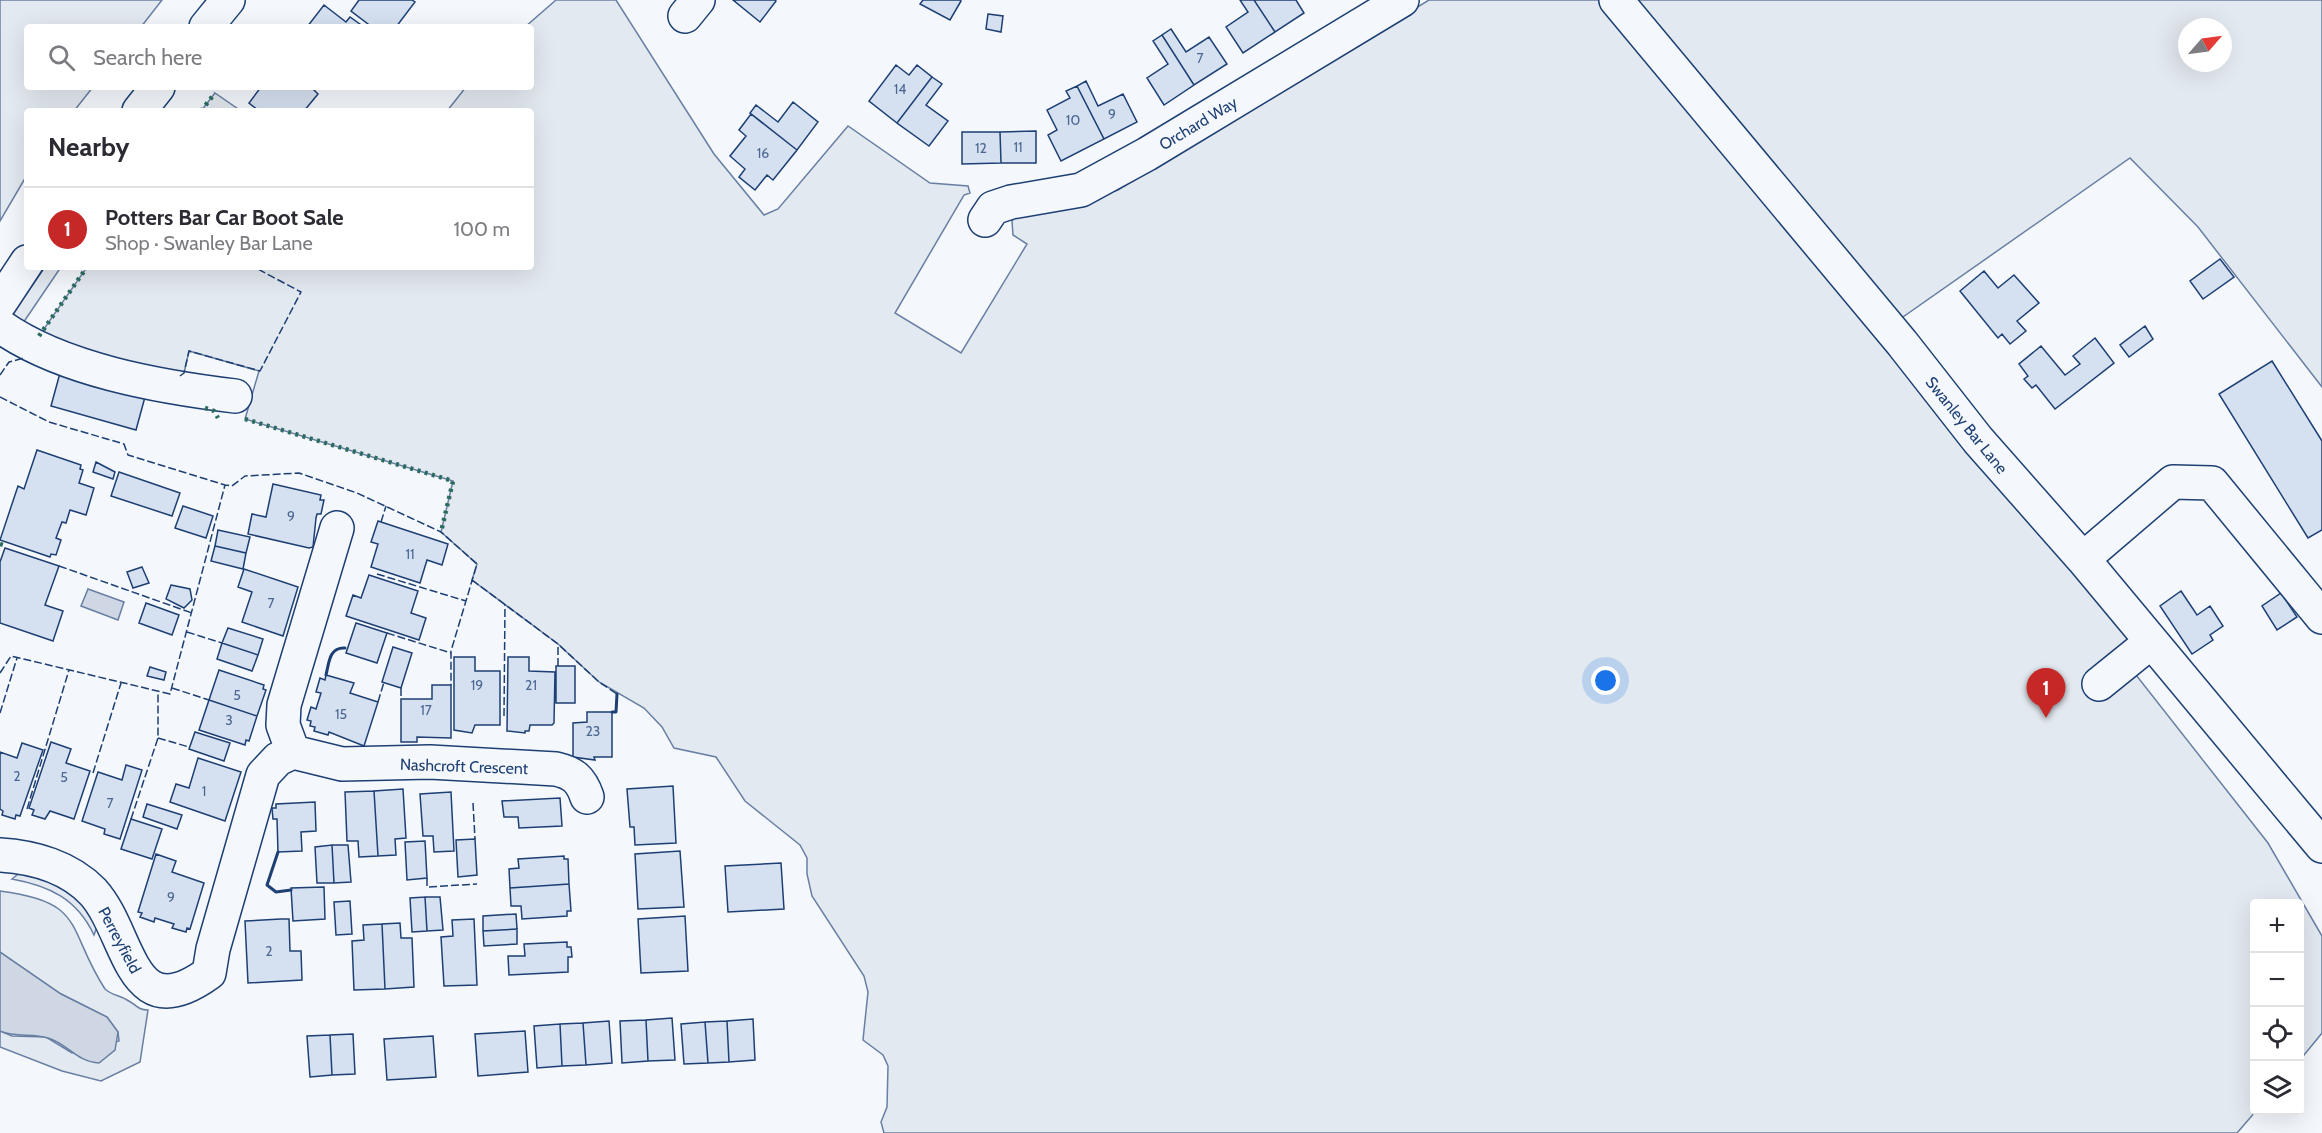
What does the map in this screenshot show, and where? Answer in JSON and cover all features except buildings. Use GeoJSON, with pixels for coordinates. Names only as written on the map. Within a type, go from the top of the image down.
{"type":"FeatureCollection","features":[{"type":"Feature","properties":{"kind":"street"},"geometry":{"type":"LineString","coordinates":[[208,24],[228,0]]}},
{"type":"Feature","properties":{"kind":"street","name":"Orchard Way"},"geometry":{"type":"LineString","coordinates":[[985,220],[993,208],[1011,202],[1081,190],[1148,154],[1402,0]]}},
{"type":"Feature","properties":{"kind":"street","name":"Swanley Bar Lane"},"geometry":{"type":"LineString","coordinates":[[1616,0],[1902,344],[1978,440],[2083,559],[2322,846]]}},
{"type":"Feature","properties":{"kind":"street"},"geometry":{"type":"LineString","coordinates":[[141,108],[156,90]]}},
{"type":"Feature","properties":{"kind":"street"},"geometry":{"type":"LineString","coordinates":[[0,303],[24,267]]}},
{"type":"Feature","properties":{"kind":"street"},"geometry":{"type":"LineString","coordinates":[[0,326],[17,338],[52,355],[169,388],[235,396]]}},
{"type":"Feature","properties":{"kind":"street"},"geometry":{"type":"LineString","coordinates":[[2083,559],[2173,482],[2212,483],[2322,617]]}},
{"type":"Feature","properties":{"kind":"street"},"geometry":{"type":"LineString","coordinates":[[293,752],[283,725],[284,705],[337,528]]}},
{"type":"Feature","properties":{"kind":"street"},"geometry":{"type":"LineString","coordinates":[[2099,684],[2151,642]]}},
{"type":"Feature","properties":{"kind":"street","name":"Nashcroft Crescent"},"geometry":{"type":"LineString","coordinates":[[293,752],[342,764],[430,762],[556,769],[572,772],[587,797]]}},
{"type":"Feature","properties":{"kind":"street","name":"Perreyfield"},"geometry":{"type":"LineString","coordinates":[[0,855],[47,864],[81,882],[107,912],[134,968],[156,991],[172,992],[184,989],[209,973],[213,949],[263,775],[278,759],[293,752]]}},
{"type":"Feature","properties":{"kind":"shaded area"},"geometry":{"type":"Polygon","coordinates":[[[0,0],[162,0],[143,24],[24,24],[24,90],[91,90],[76,108],[24,108],[24,180],[0,221],[0,0]]]}},
{"type":"Feature","properties":{"kind":"shaded area"},"geometry":{"type":"Polygon","coordinates":[[[556,0],[616,0],[714,154],[764,215],[778,209],[848,126],[930,183],[968,186],[970,193],[964,195],[895,313],[961,353],[1027,244],[1013,235],[1012,221],[1017,215],[1058,209],[1118,190],[1429,0],[1603,0],[2130,631],[2126,646],[2110,654],[2129,666],[2268,843],[2301,899],[2250,899],[2250,1115],[2253,1115],[2237,1133],[884,1133],[881,1122],[887,1107],[888,1066],[883,1055],[863,1040],[868,992],[864,976],[812,896],[807,874],[807,858],[800,845],[745,801],[716,757],[674,748],[662,727],[644,708],[599,682],[558,644],[472,580],[477,564],[441,532],[453,481],[245,419],[259,371],[189,351],[184,373],[170,381],[39,336],[85,270],[534,270],[534,108],[449,108],[464,90],[534,90],[534,24],[528,24],[556,0]]]}},
{"type":"Feature","properties":{"kind":"shaded area"},"geometry":{"type":"Polygon","coordinates":[[[1638,0],[2322,0],[2322,387],[2198,227],[2130,158],[1900,319],[1638,0]]]}},
{"type":"Feature","properties":{"kind":"shaded area"},"geometry":{"type":"Polygon","coordinates":[[[215,93],[237,108],[203,108],[215,93]]]}},
{"type":"Feature","properties":{"kind":"shaded area"},"geometry":{"type":"Polygon","coordinates":[[[43,270],[59,270],[21,326],[13,313],[43,270]]]}},
{"type":"Feature","properties":{"kind":"shaded area"},"geometry":{"type":"Polygon","coordinates":[[[88,589],[124,602],[118,620],[81,606],[88,589]]]}},
{"type":"Feature","properties":{"kind":"shaded area"},"geometry":{"type":"Polygon","coordinates":[[[22,871],[72,890],[98,924],[94,935],[79,912],[61,896],[50,890],[12,879],[22,871]]]}},
{"type":"Feature","properties":{"kind":"shaded area"},"geometry":{"type":"Polygon","coordinates":[[[0,891],[28,896],[48,903],[61,911],[78,935],[105,989],[139,1008],[148,1010],[140,1062],[101,1081],[62,1071],[0,1047],[0,1031],[12,1036],[46,1037],[72,1053],[119,1041],[118,1032],[107,1017],[61,994],[0,952],[0,891]]]}},
{"type":"Feature","properties":{"kind":"shaded area"},"geometry":{"type":"Polygon","coordinates":[[[2304,905],[2322,936],[2322,1033],[2304,1055],[2304,905]]]}},
{"type":"Feature","properties":{"kind":"shaded area"},"geometry":{"type":"Polygon","coordinates":[[[0,952],[61,994],[107,1017],[118,1032],[115,1050],[99,1063],[91,1062],[48,1038],[0,1031],[0,952]]]}},
{"type":"Feature","properties":{"kind":"hedge"},"geometry":{"type":"LineString","coordinates":[[203,108],[215,93]]}},
{"type":"Feature","properties":{"kind":"hedge"},"geometry":{"type":"LineString","coordinates":[[39,336],[85,270]]}},
{"type":"Feature","properties":{"kind":"hedge"},"geometry":{"type":"LineString","coordinates":[[205,408],[214,411],[218,418]]}},
{"type":"Feature","properties":{"kind":"hedge"},"geometry":{"type":"LineString","coordinates":[[245,419],[453,481],[441,532]]}},
{"type":"Feature","properties":{"kind":"fence"},"geometry":{"type":"LineString","coordinates":[[180,376],[184,373],[189,351],[260,371],[301,292],[260,270]]}},
{"type":"Feature","properties":{"kind":"fence"},"geometry":{"type":"LineString","coordinates":[[0,375],[9,362],[24,358]]}},
{"type":"Feature","properties":{"kind":"fence"},"geometry":{"type":"LineString","coordinates":[[0,397],[49,422],[124,444],[128,455],[225,485]]}},
{"type":"Feature","properties":{"kind":"fence"},"geometry":{"type":"LineString","coordinates":[[0,673],[11,656],[170,694],[225,485],[232,486],[245,476],[299,473],[357,493],[441,532],[477,564],[451,651],[451,685]]}},
{"type":"Feature","properties":{"kind":"fence"},"geometry":{"type":"LineString","coordinates":[[381,522],[386,506]]}},
{"type":"Feature","properties":{"kind":"fence"},"geometry":{"type":"LineString","coordinates":[[59,566],[192,613]]}},
{"type":"Feature","properties":{"kind":"fence"},"geometry":{"type":"LineString","coordinates":[[377,574],[466,601]]}},
{"type":"Feature","properties":{"kind":"fence"},"geometry":{"type":"LineString","coordinates":[[472,580],[558,644],[599,682],[617,694]]}},
{"type":"Feature","properties":{"kind":"fence"},"geometry":{"type":"LineString","coordinates":[[504,716],[505,604]]}},
{"type":"Feature","properties":{"kind":"fence"},"geometry":{"type":"LineString","coordinates":[[187,632],[222,643]]}},
{"type":"Feature","properties":{"kind":"fence"},"geometry":{"type":"LineString","coordinates":[[387,633],[451,653]]}},
{"type":"Feature","properties":{"kind":"fence"},"geometry":{"type":"LineString","coordinates":[[558,644],[558,666]]}},
{"type":"Feature","properties":{"kind":"fence"},"geometry":{"type":"LineString","coordinates":[[0,713],[17,658]]}},
{"type":"Feature","properties":{"kind":"fence"},"geometry":{"type":"LineString","coordinates":[[27,809],[69,670]]}},
{"type":"Feature","properties":{"kind":"fence"},"geometry":{"type":"LineString","coordinates":[[378,702],[384,682]]}},
{"type":"Feature","properties":{"kind":"fence"},"geometry":{"type":"LineString","coordinates":[[93,773],[121,683]]}},
{"type":"Feature","properties":{"kind":"fence"},"geometry":{"type":"LineString","coordinates":[[172,688],[209,700]]}},
{"type":"Feature","properties":{"kind":"fence"},"geometry":{"type":"LineString","coordinates":[[401,688],[401,699]]}},
{"type":"Feature","properties":{"kind":"fence"},"geometry":{"type":"LineString","coordinates":[[131,819],[158,738],[158,691]]}},
{"type":"Feature","properties":{"kind":"fence"},"geometry":{"type":"LineString","coordinates":[[158,738],[189,747]]}},
{"type":"Feature","properties":{"kind":"fence"},"geometry":{"type":"LineString","coordinates":[[473,803],[475,839]]}},
{"type":"Feature","properties":{"kind":"fence"},"geometry":{"type":"LineString","coordinates":[[427,878],[427,887],[477,884]]}},
{"type":"Feature","properties":{"kind":"wall"},"geometry":{"type":"LineString","coordinates":[[326,675],[333,653],[340,648],[345,648]]}},
{"type":"Feature","properties":{"kind":"wall"},"geometry":{"type":"LineString","coordinates":[[612,712],[616,712],[617,694]]}},
{"type":"Feature","properties":{"kind":"wall"},"geometry":{"type":"LineString","coordinates":[[278,852],[267,885],[276,892],[291,890]]}},
{"type":"Feature","properties":{"kind":"place","name":"Potters Bar Car Boot Sale"},"geometry":{"type":"Point","coordinates":[2046,718]}}]}
